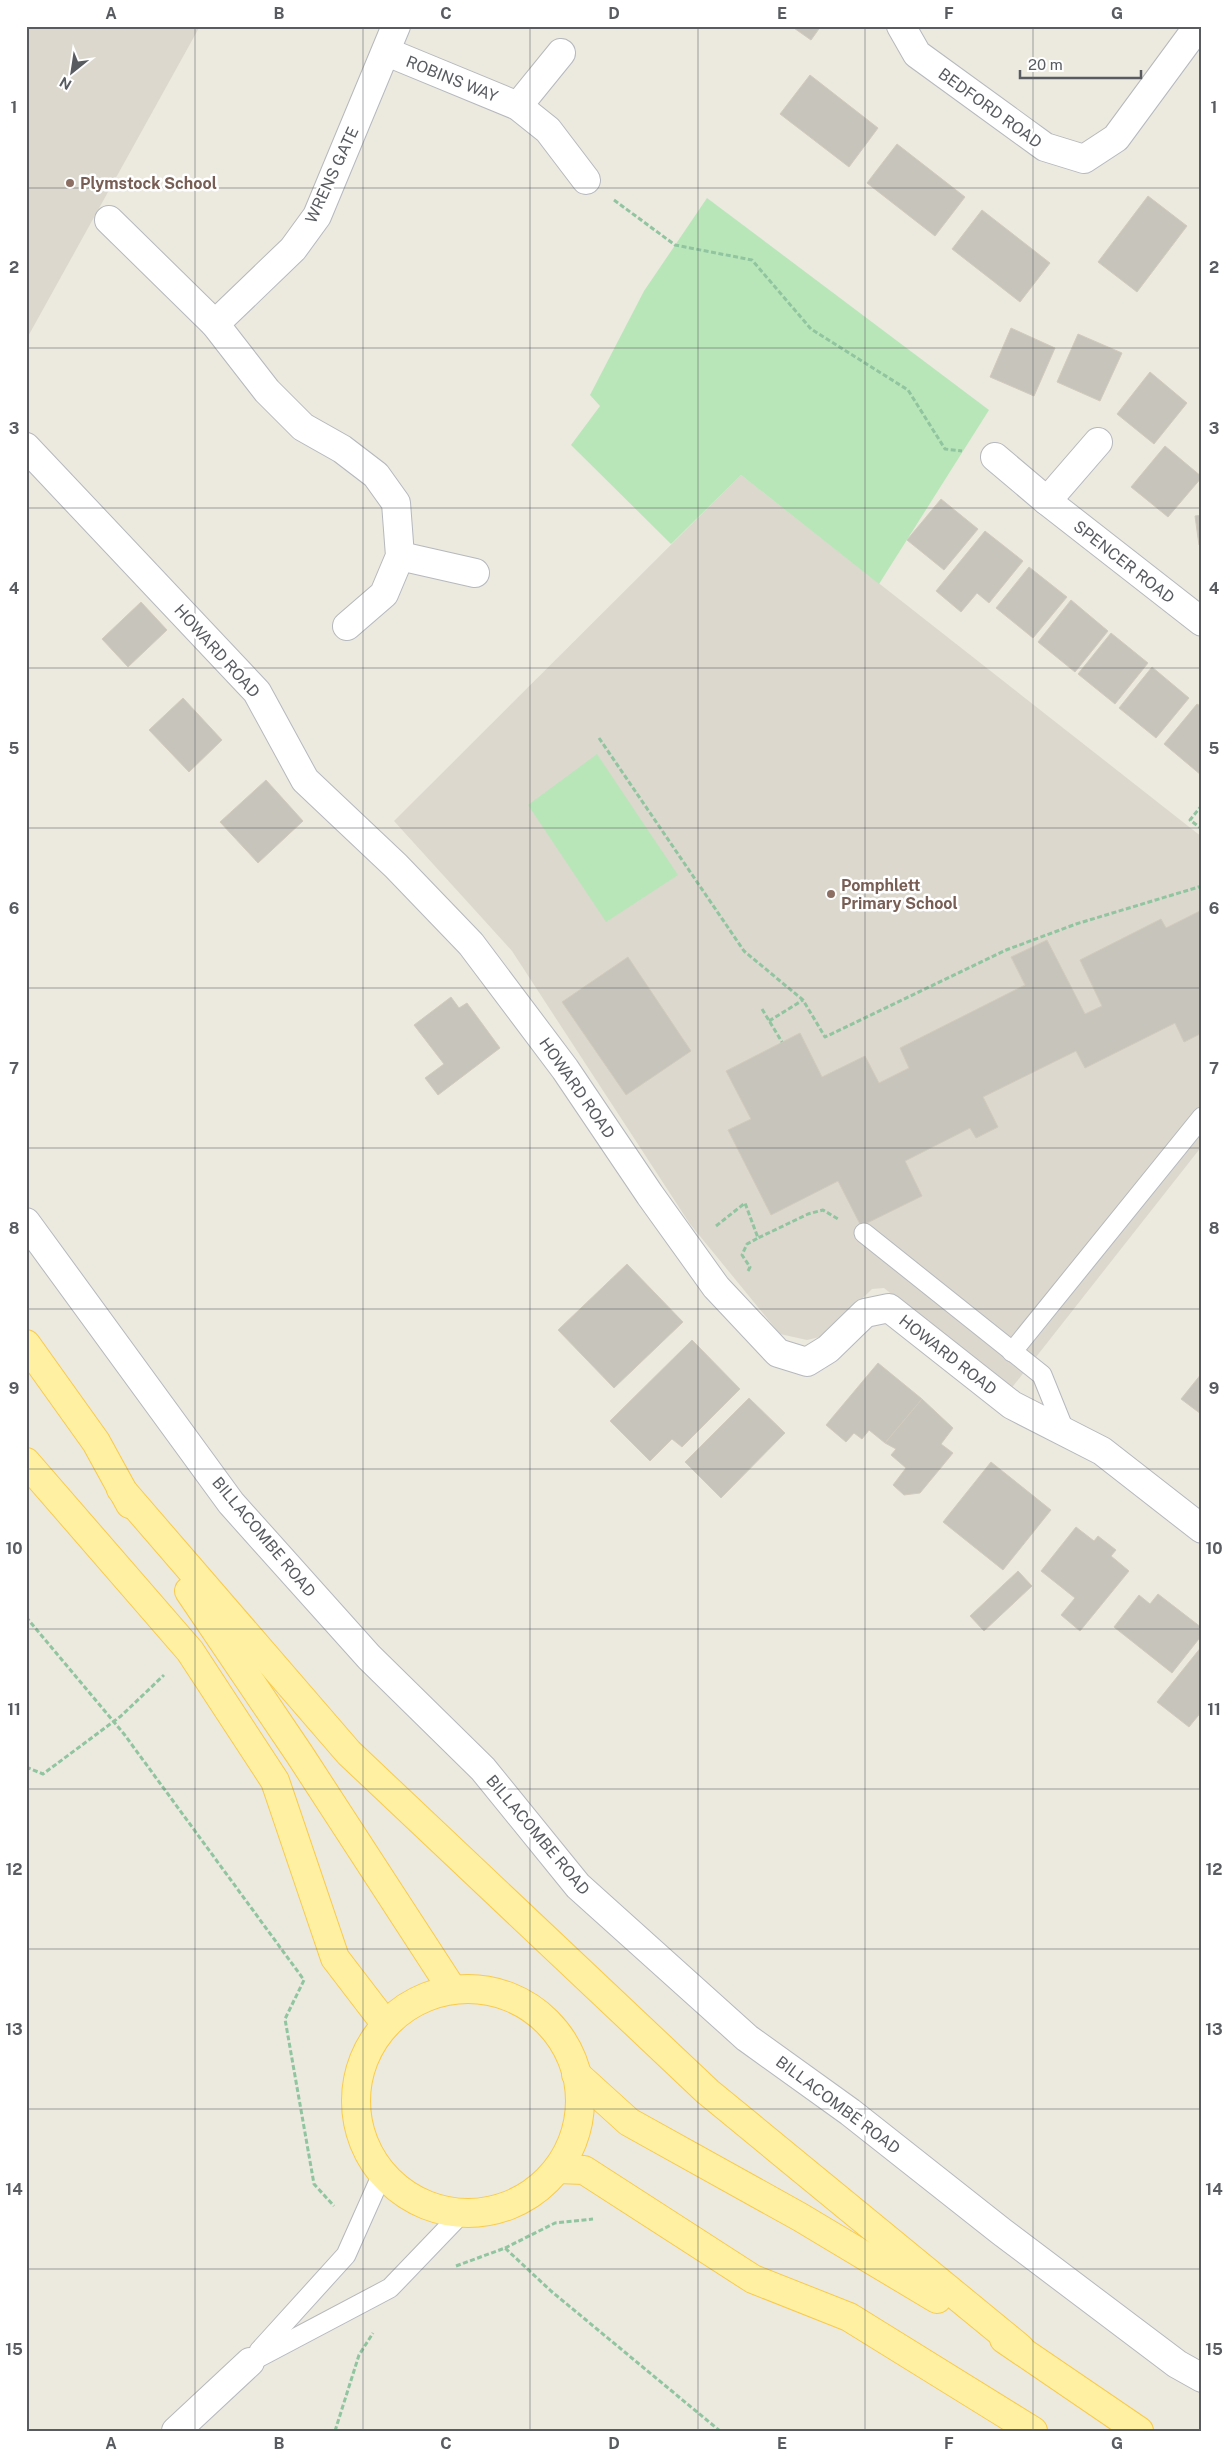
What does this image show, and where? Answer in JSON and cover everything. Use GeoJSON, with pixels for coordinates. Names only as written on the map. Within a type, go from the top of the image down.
{"type":"FeatureCollection","features":[{"type":"Feature","properties":{"kind":"main road"},"geometry":{"type":"LineString","coordinates":[[26,1344],[96,1442],[121,1489],[305,1762],[452,1989]]}},
{"type":"Feature","properties":{"kind":"main road"},"geometry":{"type":"LineString","coordinates":[[26,1462],[190,1651],[275,1781],[335,1958],[384,2022]]}},
{"type":"Feature","properties":{"kind":"main road"},"geometry":{"type":"LineString","coordinates":[[121,1489],[349,1752],[708,2092],[1020,2348]]}},
{"type":"Feature","properties":{"kind":"main road"},"geometry":{"type":"LineString","coordinates":[[452,1989],[490,1990],[525,2004],[554,2028],[573,2061],[580,2098],[575,2135],[558,2169],[532,2194],[498,2209],[462,2213],[426,2206],[395,2187],[372,2159],[358,2126],[356,2089],[366,2054],[384,2022],[416,2001],[452,1989]]}},
{"type":"Feature","properties":{"kind":"main road"},"geometry":{"type":"LineString","coordinates":[[576,2074],[628,2122],[800,2217],[1020,2348],[1139,2431]]}},
{"type":"Feature","properties":{"kind":"main road"},"geometry":{"type":"LineString","coordinates":[[558,2169],[584,2170],[752,2279],[850,2317],[1033,2431]]}},
{"type":"Feature","properties":{"kind":"street","name":"WRENS GATE"},"geometry":{"type":"LineString","coordinates":[[216,324],[293,248],[317,216],[396,26]]}},
{"type":"Feature","properties":{"kind":"street","name":"BEDFORD ROAD"},"geometry":{"type":"LineString","coordinates":[[901,26],[917,54],[1045,148],[1084,159],[1116,138],[1190,36]]}},
{"type":"Feature","properties":{"kind":"street","name":"ROBINS WAY"},"geometry":{"type":"LineString","coordinates":[[386,52],[518,106],[548,130],[586,180]]}},
{"type":"Feature","properties":{"kind":"street","name":"ROBINS WAY"},"geometry":{"type":"LineString","coordinates":[[518,106],[561,53]]}},
{"type":"Feature","properties":{"kind":"street"},"geometry":{"type":"LineString","coordinates":[[109,220],[216,324],[267,391],[303,427],[342,449],[376,475],[396,503],[400,556],[384,594],[347,626]]}},
{"type":"Feature","properties":{"kind":"street"},"geometry":{"type":"LineString","coordinates":[[1047,501],[1098,442]]}},
{"type":"Feature","properties":{"kind":"street","name":"HOWARD ROAD"},"geometry":{"type":"LineString","coordinates":[[26,447],[257,692],[305,780],[396,866],[471,944],[565,1069],[716,1287],[778,1353],[807,1362],[828,1349],[865,1313],[889,1308],[1012,1405],[1102,1451],[1202,1529]]}},
{"type":"Feature","properties":{"kind":"street","name":"SPENCER ROAD"},"geometry":{"type":"LineString","coordinates":[[995,457],[1047,501],[1202,622]]}},
{"type":"Feature","properties":{"kind":"street"},"geometry":{"type":"LineString","coordinates":[[400,556],[474,573]]}},
{"type":"Feature","properties":{"kind":"street","name":"BILLACOMBE ROAD"},"geometry":{"type":"LineString","coordinates":[[26,1222],[231,1503],[369,1657],[483,1770],[578,1886],[747,2038],[850,2112],[1002,2232],[1177,2364],[1202,2378]]}},
{"type":"Feature","properties":{"kind":"street"},"geometry":{"type":"LineString","coordinates":[[176,2431],[250,2362]]}},
{"type":"Feature","properties":{"kind":"lane"},"geometry":{"type":"LineString","coordinates":[[1012,1352],[1202,1117]]}},
{"type":"Feature","properties":{"kind":"lane"},"geometry":{"type":"LineString","coordinates":[[864,1233],[1042,1375],[1065,1432]]}},
{"type":"Feature","properties":{"kind":"lane"},"geometry":{"type":"LineString","coordinates":[[250,2362],[346,2255],[383,2172]]}},
{"type":"Feature","properties":{"kind":"lane"},"geometry":{"type":"LineString","coordinates":[[250,2362],[390,2288],[462,2213]]}},
{"type":"Feature","properties":{"kind":"path"},"geometry":{"type":"LineString","coordinates":[[586,180],[675,245],[752,260],[811,329],[908,390],[945,449],[995,457]]}},
{"type":"Feature","properties":{"kind":"path"},"geometry":{"type":"LineString","coordinates":[[599,738],[744,951],[803,1000],[825,1037],[1006,950],[1076,924],[1202,886]]}},
{"type":"Feature","properties":{"kind":"path"},"geometry":{"type":"LineString","coordinates":[[1202,805],[1190,820],[1202,829]]}},
{"type":"Feature","properties":{"kind":"path"},"geometry":{"type":"LineString","coordinates":[[769,1021],[803,1000]]}},
{"type":"Feature","properties":{"kind":"path"},"geometry":{"type":"LineString","coordinates":[[762,1009],[782,1042]]}},
{"type":"Feature","properties":{"kind":"path"},"geometry":{"type":"LineString","coordinates":[[688,1249],[745,1203],[758,1238],[808,1214],[823,1210],[864,1233]]}},
{"type":"Feature","properties":{"kind":"path"},"geometry":{"type":"LineString","coordinates":[[26,1617],[114,1722],[304,1980],[285,2019],[314,2184],[356,2231]]}},
{"type":"Feature","properties":{"kind":"path"},"geometry":{"type":"LineString","coordinates":[[26,1767],[43,1774],[114,1722],[190,1651]]}},
{"type":"Feature","properties":{"kind":"path"},"geometry":{"type":"LineString","coordinates":[[404,2273],[432,2275],[505,2248],[551,2291],[720,2431]]}},
{"type":"Feature","properties":{"kind":"path"},"geometry":{"type":"LineString","coordinates":[[335,2431],[359,2355],[374,2332]]}},
{"type":"Feature","properties":{"kind":"shaded area","name":"Plymstock School"},"geometry":{"type":"Polygon","coordinates":[[[26,26],[200,26],[26,340],[26,26]]]}},
{"type":"Feature","properties":{"kind":"shaded area","name":"Pomphlett Primary School"},"geometry":{"type":"Polygon","coordinates":[[[741,475],[1202,837],[1202,1146],[1010,1390],[884,1288],[872,1289],[824,1336],[807,1340],[780,1334],[690,1224],[512,951],[394,821],[741,475]]]}},
{"type":"Feature","properties":{"kind":"green space"},"geometry":{"type":"Polygon","coordinates":[[[707,198],[989,410],[879,584],[741,475],[671,544],[571,445],[600,406],[590,395],[644,291],[707,198]]]}},
{"type":"Feature","properties":{"kind":"green space"},"geometry":{"type":"Polygon","coordinates":[[[597,754],[678,875],[606,922],[528,805],[597,754]]]}},
{"type":"Feature","properties":{"kind":"building"},"geometry":{"type":"Polygon","coordinates":[[[791,26],[821,26],[811,40],[791,26]]]}},
{"type":"Feature","properties":{"kind":"building"},"geometry":{"type":"Polygon","coordinates":[[[810,75],[878,128],[849,167],[780,114],[810,75]]]}},
{"type":"Feature","properties":{"kind":"building"},"geometry":{"type":"Polygon","coordinates":[[[897,144],[965,197],[935,236],[867,183],[897,144]]]}},
{"type":"Feature","properties":{"kind":"building"},"geometry":{"type":"Polygon","coordinates":[[[1148,196],[1187,226],[1137,292],[1098,262],[1148,196]]]}},
{"type":"Feature","properties":{"kind":"building"},"geometry":{"type":"Polygon","coordinates":[[[982,210],[1050,263],[1020,302],[952,249],[982,210]]]}},
{"type":"Feature","properties":{"kind":"building"},"geometry":{"type":"Polygon","coordinates":[[[1011,328],[1055,348],[1034,396],[990,377],[1011,328]]]}},
{"type":"Feature","properties":{"kind":"building"},"geometry":{"type":"Polygon","coordinates":[[[1078,334],[1122,353],[1100,401],[1057,382],[1078,334]]]}},
{"type":"Feature","properties":{"kind":"building"},"geometry":{"type":"Polygon","coordinates":[[[1150,372],[1187,403],[1154,444],[1117,414],[1150,372]]]}},
{"type":"Feature","properties":{"kind":"building"},"geometry":{"type":"Polygon","coordinates":[[[1165,446],[1202,477],[1168,517],[1131,487],[1165,446]]]}},
{"type":"Feature","properties":{"kind":"building"},"geometry":{"type":"Polygon","coordinates":[[[941,499],[978,529],[944,570],[907,540],[941,499]]]}},
{"type":"Feature","properties":{"kind":"building"},"geometry":{"type":"Polygon","coordinates":[[[1202,515],[1202,545],[1199,545],[1195,516],[1202,515]]]}},
{"type":"Feature","properties":{"kind":"building"},"geometry":{"type":"Polygon","coordinates":[[[985,531],[1023,561],[989,603],[977,593],[961,612],[936,591],[985,531]]]}},
{"type":"Feature","properties":{"kind":"building"},"geometry":{"type":"Polygon","coordinates":[[[1029,567],[1067,597],[1033,638],[996,608],[1029,567]]]}},
{"type":"Feature","properties":{"kind":"building"},"geometry":{"type":"Polygon","coordinates":[[[1071,600],[1108,631],[1075,672],[1038,642],[1071,600]]]}},
{"type":"Feature","properties":{"kind":"building"},"geometry":{"type":"Polygon","coordinates":[[[141,602],[167,630],[128,667],[102,639],[141,602]]]}},
{"type":"Feature","properties":{"kind":"building"},"geometry":{"type":"Polygon","coordinates":[[[1111,633],[1148,663],[1115,704],[1078,674],[1111,633]]]}},
{"type":"Feature","properties":{"kind":"building"},"geometry":{"type":"Polygon","coordinates":[[[1152,667],[1189,698],[1156,738],[1119,708],[1152,667]]]}},
{"type":"Feature","properties":{"kind":"building"},"geometry":{"type":"Polygon","coordinates":[[[183,698],[222,740],[189,772],[149,730],[183,698]]]}},
{"type":"Feature","properties":{"kind":"building"},"geometry":{"type":"Polygon","coordinates":[[[1197,704],[1202,707],[1201,775],[1164,744],[1197,704]]]}},
{"type":"Feature","properties":{"kind":"building"},"geometry":{"type":"Polygon","coordinates":[[[266,780],[303,821],[258,863],[220,822],[266,780]]]}},
{"type":"Feature","properties":{"kind":"building"},"geometry":{"type":"Polygon","coordinates":[[[1202,910],[1202,1033],[1184,1042],[1175,1023],[1085,1068],[1076,1051],[983,1097],[998,1127],[976,1138],[970,1128],[905,1161],[922,1196],[861,1226],[838,1181],[771,1215],[728,1130],[751,1119],[726,1071],[800,1033],[822,1077],[865,1056],[879,1083],[909,1068],[900,1048],[1025,985],[1011,957],[1047,940],[1085,1014],[1102,1006],[1080,960],[1161,919],[1166,928],[1202,910]]]}},
{"type":"Feature","properties":{"kind":"building"},"geometry":{"type":"Polygon","coordinates":[[[628,957],[691,1051],[626,1095],[562,1002],[628,957]]]}},
{"type":"Feature","properties":{"kind":"building"},"geometry":{"type":"Polygon","coordinates":[[[451,997],[459,1008],[467,1003],[500,1048],[438,1095],[425,1078],[444,1064],[414,1025],[451,997]]]}},
{"type":"Feature","properties":{"kind":"building"},"geometry":{"type":"Polygon","coordinates":[[[627,1264],[683,1322],[614,1388],[558,1330],[627,1264]]]}},
{"type":"Feature","properties":{"kind":"building"},"geometry":{"type":"Polygon","coordinates":[[[692,1340],[740,1389],[682,1447],[672,1439],[650,1461],[610,1421],[692,1340]]]}},
{"type":"Feature","properties":{"kind":"building"},"geometry":{"type":"Polygon","coordinates":[[[878,1363],[922,1399],[885,1443],[869,1430],[862,1439],[854,1433],[846,1442],[826,1425],[878,1363]]]}},
{"type":"Feature","properties":{"kind":"building"},"geometry":{"type":"Polygon","coordinates":[[[1202,1373],[1202,1412],[1201,1414],[1181,1399],[1202,1373]]]}},
{"type":"Feature","properties":{"kind":"building"},"geometry":{"type":"Polygon","coordinates":[[[749,1398],[785,1433],[721,1498],[685,1462],[749,1398]]]}},
{"type":"Feature","properties":{"kind":"building"},"geometry":{"type":"Polygon","coordinates":[[[922,1399],[953,1428],[941,1444],[953,1453],[920,1493],[904,1495],[893,1485],[906,1468],[891,1455],[896,1449],[885,1443],[922,1399]]]}},
{"type":"Feature","properties":{"kind":"building"},"geometry":{"type":"Polygon","coordinates":[[[991,1462],[1051,1510],[1003,1570],[943,1522],[991,1462]]]}},
{"type":"Feature","properties":{"kind":"building"},"geometry":{"type":"Polygon","coordinates":[[[1076,1527],[1094,1541],[1098,1536],[1116,1550],[1111,1556],[1129,1571],[1080,1631],[1061,1615],[1075,1598],[1041,1571],[1076,1527]]]}},
{"type":"Feature","properties":{"kind":"building"},"geometry":{"type":"Polygon","coordinates":[[[1018,1571],[1032,1586],[984,1631],[970,1616],[1018,1571]]]}},
{"type":"Feature","properties":{"kind":"building"},"geometry":{"type":"Polygon","coordinates":[[[1158,1594],[1202,1628],[1202,1635],[1172,1673],[1114,1627],[1139,1595],[1150,1604],[1158,1594]]]}},
{"type":"Feature","properties":{"kind":"building"},"geometry":{"type":"Polygon","coordinates":[[[1202,1646],[1202,1711],[1189,1727],[1157,1702],[1202,1646]]]}},
{"type":"Feature","properties":{"kind":"place","name":"Plymstock School"},"geometry":{"type":"Point","coordinates":[70,183]}},
{"type":"Feature","properties":{"kind":"place","name":"Pomphlett Primary School"},"geometry":{"type":"Point","coordinates":[831,894]}}]}
